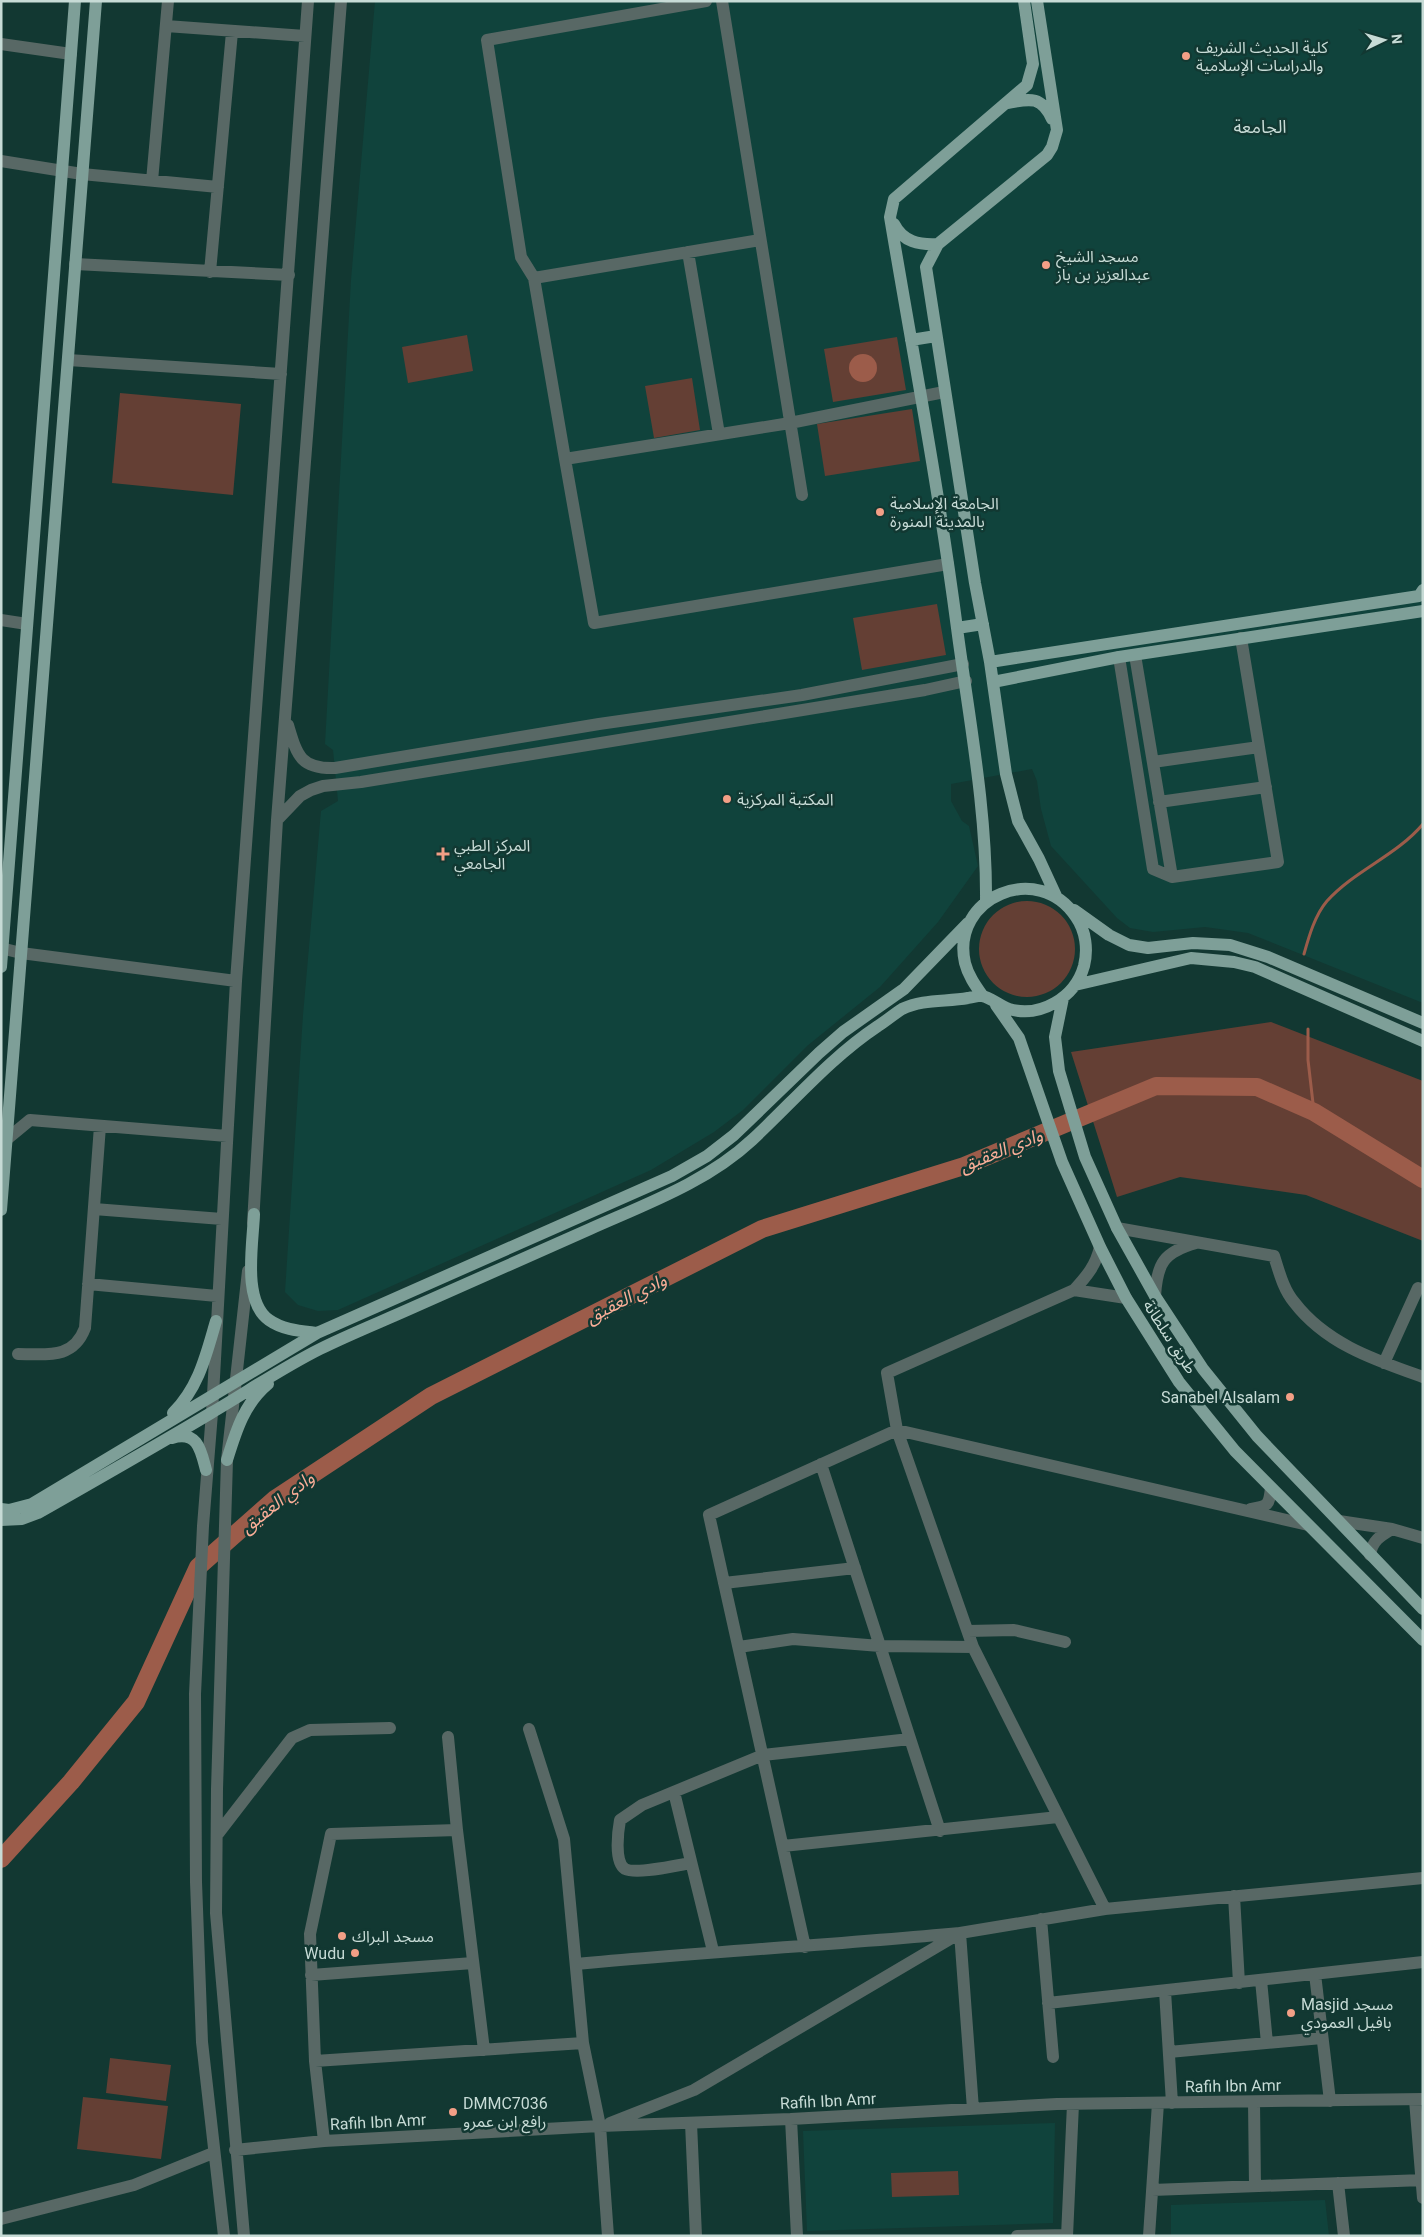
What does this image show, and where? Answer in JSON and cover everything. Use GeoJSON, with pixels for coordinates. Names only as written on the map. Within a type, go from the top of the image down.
{"type":"FeatureCollection","features":[{"type":"Feature","properties":{"kind":"main road"},"geometry":{"type":"LineString","coordinates":[[1,966],[75,1]]}},
{"type":"Feature","properties":{"kind":"main road"},"geometry":{"type":"LineString","coordinates":[[1,1210],[96,1]]}},
{"type":"Feature","properties":{"kind":"main road"},"geometry":{"type":"LineString","coordinates":[[986,902],[985,854],[980,789],[966,680],[922,397],[890,217],[894,199],[1027,85],[1034,64],[1024,1]]}},
{"type":"Feature","properties":{"kind":"main road"},"geometry":{"type":"LineString","coordinates":[[974,916],[969,924],[964,942],[964,961],[970,979],[982,995],[996,1004],[1013,1010],[1030,1011],[1048,1007],[1063,998],[1075,985],[1083,969],[1086,952],[1084,934],[1077,917],[1061,900],[1018,820],[1006,774],[990,662],[944,392],[926,267],[938,244],[1047,155],[1052,147],[1057,130],[1037,1]]}},
{"type":"Feature","properties":{"kind":"main road"},"geometry":{"type":"LineString","coordinates":[[1007,103],[1031,99],[1047,107],[1057,130]]}},
{"type":"Feature","properties":{"kind":"main road"},"geometry":{"type":"LineString","coordinates":[[890,217],[899,234],[910,241],[925,245],[938,244]]}},
{"type":"Feature","properties":{"kind":"main road"},"geometry":{"type":"LineString","coordinates":[[911,340],[936,336]]}},
{"type":"Feature","properties":{"kind":"main road"},"geometry":{"type":"LineString","coordinates":[[990,662],[1419,596],[1423,590]]}},
{"type":"Feature","properties":{"kind":"main road"},"geometry":{"type":"LineString","coordinates":[[992,682],[1119,657],[1423,611]]}},
{"type":"Feature","properties":{"kind":"main road"},"geometry":{"type":"LineString","coordinates":[[957,628],[983,624]]}},
{"type":"Feature","properties":{"kind":"main road"},"geometry":{"type":"LineString","coordinates":[[1,1509],[9,1510],[32,1504],[317,1333],[672,1176],[707,1156],[734,1135],[819,1053],[844,1032],[904,990],[986,902],[1012,890],[1030,888],[1061,900],[1109,935],[1129,946],[1148,948],[1193,943],[1230,946],[1268,957],[1423,1023]]}},
{"type":"Feature","properties":{"kind":"main road"},"geometry":{"type":"LineString","coordinates":[[1075,985],[1191,958],[1234,962],[1255,967],[1423,1041]]}},
{"type":"Feature","properties":{"kind":"main road"},"geometry":{"type":"LineString","coordinates":[[1,1520],[22,1519],[38,1513],[212,1413],[294,1362],[322,1348],[678,1190],[744,1147],[832,1060],[854,1042],[903,1009],[922,1003],[982,995]]}},
{"type":"Feature","properties":{"kind":"main road","name":"طريق سلطانة"},"geometry":{"type":"LineString","coordinates":[[1063,998],[1055,1037],[1059,1071],[1085,1156],[1117,1228],[1155,1296],[1203,1369],[1258,1436],[1423,1609]]}},
{"type":"Feature","properties":{"kind":"main road","name":"طريق سلطانة"},"geometry":{"type":"LineString","coordinates":[[996,1004],[1019,1038],[1062,1162],[1100,1246],[1126,1298],[1179,1382],[1235,1450],[1423,1640]]}},
{"type":"Feature","properties":{"kind":"main road"},"geometry":{"type":"LineString","coordinates":[[254,1214],[252,1288],[255,1301],[262,1313],[270,1321],[293,1330],[317,1333]]}},
{"type":"Feature","properties":{"kind":"main road"},"geometry":{"type":"LineString","coordinates":[[152,1432],[182,1405],[191,1393],[202,1368],[216,1321]]}},
{"type":"Feature","properties":{"kind":"main road"},"geometry":{"type":"LineString","coordinates":[[228,1460],[240,1418],[250,1403],[265,1386],[294,1362]]}},
{"type":"Feature","properties":{"kind":"main road"},"geometry":{"type":"LineString","coordinates":[[160,1443],[175,1437],[183,1436],[190,1438],[200,1447],[206,1470]]}},
{"type":"Feature","properties":{"kind":"street"},"geometry":{"type":"LineString","coordinates":[[152,181],[168,1]]}},
{"type":"Feature","properties":{"kind":"street"},"geometry":{"type":"LineString","coordinates":[[224,2236],[213,2153],[202,2042],[196,1882],[195,1694],[206,1470],[212,1413],[236,981],[308,1]]}},
{"type":"Feature","properties":{"kind":"street"},"geometry":{"type":"LineString","coordinates":[[244,2236],[235,2150],[216,1913],[217,1789],[228,1460],[254,1214],[277,820],[341,1]]}},
{"type":"Feature","properties":{"kind":"street"},"geometry":{"type":"LineString","coordinates":[[706,1],[487,40],[521,257],[534,278],[594,623],[948,564]]}},
{"type":"Feature","properties":{"kind":"street"},"geometry":{"type":"LineString","coordinates":[[722,1],[802,495]]}},
{"type":"Feature","properties":{"kind":"street"},"geometry":{"type":"LineString","coordinates":[[166,26],[305,36]]}},
{"type":"Feature","properties":{"kind":"street"},"geometry":{"type":"LineString","coordinates":[[210,272],[232,32]]}},
{"type":"Feature","properties":{"kind":"street"},"geometry":{"type":"LineString","coordinates":[[1,44],[71,54]]}},
{"type":"Feature","properties":{"kind":"street"},"geometry":{"type":"LineString","coordinates":[[1,161],[82,174],[218,187]]}},
{"type":"Feature","properties":{"kind":"street"},"geometry":{"type":"LineString","coordinates":[[534,278],[760,240]]}},
{"type":"Feature","properties":{"kind":"street"},"geometry":{"type":"LineString","coordinates":[[688,252],[719,434]]}},
{"type":"Feature","properties":{"kind":"street"},"geometry":{"type":"LineString","coordinates":[[75,264],[289,275]]}},
{"type":"Feature","properties":{"kind":"street"},"geometry":{"type":"LineString","coordinates":[[68,360],[281,374]]}},
{"type":"Feature","properties":{"kind":"street"},"geometry":{"type":"LineString","coordinates":[[565,459],[790,423],[944,392]]}},
{"type":"Feature","properties":{"kind":"street"},"geometry":{"type":"LineString","coordinates":[[1,620],[28,624]]}},
{"type":"Feature","properties":{"kind":"street"},"geometry":{"type":"LineString","coordinates":[[1119,657],[1153,869],[1172,876],[1278,862],[1240,638]]}},
{"type":"Feature","properties":{"kind":"street"},"geometry":{"type":"LineString","coordinates":[[1135,655],[1172,876]]}},
{"type":"Feature","properties":{"kind":"street"},"geometry":{"type":"LineString","coordinates":[[285,716],[294,746],[302,760],[316,768],[335,768],[589,726],[802,694],[963,664]]}},
{"type":"Feature","properties":{"kind":"street"},"geometry":{"type":"LineString","coordinates":[[277,820],[300,796],[311,790],[337,784],[361,782],[925,690],[966,680]]}},
{"type":"Feature","properties":{"kind":"street"},"geometry":{"type":"LineString","coordinates":[[1153,762],[1259,747]]}},
{"type":"Feature","properties":{"kind":"street"},"geometry":{"type":"LineString","coordinates":[[360,764],[361,782]]}},
{"type":"Feature","properties":{"kind":"street"},"geometry":{"type":"LineString","coordinates":[[1159,802],[1266,787]]}},
{"type":"Feature","properties":{"kind":"street"},"geometry":{"type":"LineString","coordinates":[[2,948],[21,953],[236,981]]}},
{"type":"Feature","properties":{"kind":"street"},"geometry":{"type":"LineString","coordinates":[[7,1139],[30,1120],[227,1136]]}},
{"type":"Feature","properties":{"kind":"street"},"geometry":{"type":"LineString","coordinates":[[18,1354],[62,1353],[73,1347],[81,1339],[85,1328],[100,1126]]}},
{"type":"Feature","properties":{"kind":"street"},"geometry":{"type":"LineString","coordinates":[[94,1208],[222,1219]]}},
{"type":"Feature","properties":{"kind":"street"},"geometry":{"type":"LineString","coordinates":[[1117,1228],[1274,1256],[1282,1280],[1293,1301],[1309,1319],[1352,1350],[1423,1377]]}},
{"type":"Feature","properties":{"kind":"street"},"geometry":{"type":"LineString","coordinates":[[1155,1296],[1156,1278],[1162,1262],[1170,1253],[1199,1242]]}},
{"type":"Feature","properties":{"kind":"street"},"geometry":{"type":"LineString","coordinates":[[1100,1246],[1095,1264],[1089,1274],[1074,1290],[887,1373],[897,1430],[973,1647],[1105,1909]]}},
{"type":"Feature","properties":{"kind":"street"},"geometry":{"type":"LineString","coordinates":[[88,1284],[217,1296]]}},
{"type":"Feature","properties":{"kind":"street"},"geometry":{"type":"LineString","coordinates":[[1384,1363],[1418,1288]]}},
{"type":"Feature","properties":{"kind":"street"},"geometry":{"type":"LineString","coordinates":[[1074,1290],[1126,1298]]}},
{"type":"Feature","properties":{"kind":"street"},"geometry":{"type":"LineString","coordinates":[[805,1947],[709,1515],[897,1430],[1308,1524]]}},
{"type":"Feature","properties":{"kind":"street"},"geometry":{"type":"LineString","coordinates":[[821,1464],[940,1831]]}},
{"type":"Feature","properties":{"kind":"street"},"geometry":{"type":"LineString","coordinates":[[1246,1510],[1265,1507],[1269,1502],[1271,1488]]}},
{"type":"Feature","properties":{"kind":"street"},"geometry":{"type":"LineString","coordinates":[[1339,1520],[1392,1529],[1423,1538]]}},
{"type":"Feature","properties":{"kind":"street"},"geometry":{"type":"LineString","coordinates":[[1370,1555],[1372,1545],[1381,1535],[1392,1529]]}},
{"type":"Feature","properties":{"kind":"street"},"geometry":{"type":"LineString","coordinates":[[724,1583],[855,1568]]}},
{"type":"Feature","properties":{"kind":"street"},"geometry":{"type":"LineString","coordinates":[[968,1631],[1014,1630],[1065,1642]]}},
{"type":"Feature","properties":{"kind":"street"},"geometry":{"type":"LineString","coordinates":[[739,1647],[793,1639],[880,1646],[973,1647]]}},
{"type":"Feature","properties":{"kind":"street"},"geometry":{"type":"LineString","coordinates":[[217,1835],[292,1738],[310,1730],[390,1728]]}},
{"type":"Feature","properties":{"kind":"street"},"geometry":{"type":"LineString","coordinates":[[529,1729],[564,1839],[583,2043],[600,2126],[608,2236]]}},
{"type":"Feature","properties":{"kind":"street"},"geometry":{"type":"LineString","coordinates":[[448,1738],[457,1830],[484,2050]]}},
{"type":"Feature","properties":{"kind":"street"},"geometry":{"type":"LineString","coordinates":[[691,1863],[638,1871],[625,1869],[620,1864],[616,1836],[620,1820],[642,1805],[763,1755],[910,1739]]}},
{"type":"Feature","properties":{"kind":"street"},"geometry":{"type":"LineString","coordinates":[[674,1792],[713,1951]]}},
{"type":"Feature","properties":{"kind":"street"},"geometry":{"type":"LineString","coordinates":[[783,1846],[940,1831],[1058,1817]]}},
{"type":"Feature","properties":{"kind":"street"},"geometry":{"type":"LineString","coordinates":[[324,2141],[315,2061],[310,1934],[331,1834],[457,1830]]}},
{"type":"Feature","properties":{"kind":"street"},"geometry":{"type":"LineString","coordinates":[[576,1964],[713,1951],[805,1947],[960,1933],[1105,1909],[1423,1878]]}},
{"type":"Feature","properties":{"kind":"street"},"geometry":{"type":"LineString","coordinates":[[1234,1896],[1239,1982]]}},
{"type":"Feature","properties":{"kind":"street"},"geometry":{"type":"LineString","coordinates":[[1041,1919],[1053,2057]]}},
{"type":"Feature","properties":{"kind":"street"},"geometry":{"type":"LineString","coordinates":[[960,1933],[973,2109]]}},
{"type":"Feature","properties":{"kind":"street"},"geometry":{"type":"LineString","coordinates":[[600,2126],[694,2090],[960,1933]]}},
{"type":"Feature","properties":{"kind":"street"},"geometry":{"type":"LineString","coordinates":[[1048,2004],[1423,1962]]}},
{"type":"Feature","properties":{"kind":"street"},"geometry":{"type":"LineString","coordinates":[[311,1974],[473,1963]]}},
{"type":"Feature","properties":{"kind":"street"},"geometry":{"type":"LineString","coordinates":[[1315,1974],[1330,2101]]}},
{"type":"Feature","properties":{"kind":"street"},"geometry":{"type":"LineString","coordinates":[[1261,1980],[1267,2043]]}},
{"type":"Feature","properties":{"kind":"street"},"geometry":{"type":"LineString","coordinates":[[1165,1991],[1172,2103]]}},
{"type":"Feature","properties":{"kind":"street"},"geometry":{"type":"LineString","coordinates":[[1169,2052],[1322,2038]]}},
{"type":"Feature","properties":{"kind":"street"},"geometry":{"type":"LineString","coordinates":[[315,2061],[583,2043]]}},
{"type":"Feature","properties":{"kind":"street"},"geometry":{"type":"LineString","coordinates":[[1419,2100],[1423,2198]]}},
{"type":"Feature","properties":{"kind":"street","name":"Rafih Ibn Amr"},"geometry":{"type":"LineString","coordinates":[[235,2150],[324,2141],[1073,2104],[1419,2100]]}},
{"type":"Feature","properties":{"kind":"street"},"geometry":{"type":"LineString","coordinates":[[1254,2102],[1255,2186]]}},
{"type":"Feature","properties":{"kind":"street"},"geometry":{"type":"LineString","coordinates":[[1149,2236],[1158,2103]]}},
{"type":"Feature","properties":{"kind":"street"},"geometry":{"type":"LineString","coordinates":[[1017,2236],[1067,2235],[1073,2104]]}},
{"type":"Feature","properties":{"kind":"street"},"geometry":{"type":"LineString","coordinates":[[791,2119],[797,2236]]}},
{"type":"Feature","properties":{"kind":"street"},"geometry":{"type":"LineString","coordinates":[[691,2123],[696,2236]]}},
{"type":"Feature","properties":{"kind":"street"},"geometry":{"type":"LineString","coordinates":[[1,2219],[134,2185],[213,2153]]}},
{"type":"Feature","properties":{"kind":"street"},"geometry":{"type":"LineString","coordinates":[[1152,2190],[1422,2180]]}},
{"type":"Feature","properties":{"kind":"street"},"geometry":{"type":"LineString","coordinates":[[1338,2183],[1344,2236]]}},
{"type":"Feature","properties":{"kind":"shaded area","name":"الجامعة الإسلامية بالمدينة المنورة"},"geometry":{"type":"Polygon","coordinates":[[[375,1],[1423,1],[1423,1003],[1248,933],[1205,927],[1153,932],[1130,928],[1117,918],[1051,846],[1041,809],[1037,781],[1032,769],[951,784],[951,801],[962,821],[969,826],[978,866],[938,922],[880,987],[807,1046],[743,1110],[714,1132],[651,1170],[338,1310],[318,1311],[298,1305],[285,1292],[303,1015],[321,811],[338,801],[333,750],[325,744],[351,280],[375,1]]]}},
{"type":"Feature","properties":{"kind":"shaded area"},"geometry":{"type":"Polygon","coordinates":[[[467,335],[473,371],[408,383],[402,347],[467,335]]]}},
{"type":"Feature","properties":{"kind":"shaded area"},"geometry":{"type":"Polygon","coordinates":[[[897,337],[906,390],[833,402],[824,349],[897,337]]]}},
{"type":"Feature","properties":{"kind":"shaded area"},"geometry":{"type":"Polygon","coordinates":[[[863,354],[873,358],[877,368],[873,378],[863,382],[853,378],[849,368],[853,358],[863,354]]]}},
{"type":"Feature","properties":{"kind":"shaded area"},"geometry":{"type":"Polygon","coordinates":[[[692,378],[700,430],[654,438],[645,386],[692,378]]]}},
{"type":"Feature","properties":{"kind":"shaded area"},"geometry":{"type":"Polygon","coordinates":[[[120,393],[241,404],[233,495],[112,483],[120,393]]]}},
{"type":"Feature","properties":{"kind":"shaded area"},"geometry":{"type":"Polygon","coordinates":[[[912,409],[920,461],[825,476],[817,424],[912,409]]]}},
{"type":"Feature","properties":{"kind":"shaded area"},"geometry":{"type":"Polygon","coordinates":[[[937,604],[946,655],[862,670],[853,618],[937,604]]]}},
{"type":"Feature","properties":{"kind":"shaded area"},"geometry":{"type":"Polygon","coordinates":[[[1027,901],[1045,905],[1061,915],[1071,931],[1075,949],[1071,967],[1061,983],[1045,993],[1027,997],[1009,993],[993,983],[983,967],[979,949],[983,931],[993,915],[1009,905],[1027,901]]]}},
{"type":"Feature","properties":{"kind":"shaded area"},"geometry":{"type":"Polygon","coordinates":[[[1271,1022],[1423,1081],[1423,1241],[1306,1195],[1180,1177],[1117,1197],[1071,1052],[1271,1022]]]}},
{"type":"Feature","properties":{"kind":"shaded area"},"geometry":{"type":"Polygon","coordinates":[[[110,2058],[171,2065],[166,2101],[106,2093],[110,2058]]]}},
{"type":"Feature","properties":{"kind":"shaded area"},"geometry":{"type":"Polygon","coordinates":[[[83,2097],[168,2106],[161,2159],[77,2149],[83,2097]]]}},
{"type":"Feature","properties":{"kind":"shaded area"},"geometry":{"type":"Polygon","coordinates":[[[1055,2123],[1053,2223],[807,2231],[803,2131],[1055,2123]]]}},
{"type":"Feature","properties":{"kind":"shaded area"},"geometry":{"type":"Polygon","coordinates":[[[958,2171],[959,2195],[892,2197],[891,2173],[958,2171]]]}},
{"type":"Feature","properties":{"kind":"shaded area"},"geometry":{"type":"Polygon","coordinates":[[[1325,2200],[1329,2236],[1171,2236],[1171,2205],[1325,2200]]]}},
{"type":"Feature","properties":{"kind":"waterway"},"geometry":{"type":"LineString","coordinates":[[1304,954],[1316,919],[1327,901],[1350,880],[1401,845],[1423,824]]}},
{"type":"Feature","properties":{"kind":"waterway"},"geometry":{"type":"LineString","coordinates":[[1308,1029],[1308,1060],[1314,1112]]}},
{"type":"Feature","properties":{"kind":"waterway","name":"وادي العقيق"},"geometry":{"type":"LineString","coordinates":[[1,1859],[71,1782],[136,1702],[198,1567],[275,1499],[431,1396],[762,1229],[964,1166],[1156,1086],[1257,1087],[1314,1112],[1423,1179]]}},
{"type":"Feature","properties":{"kind":"place","name":"كلية الحديث الشريف والدراسات الإسلامية"},"geometry":{"type":"Point","coordinates":[1186,56]}},
{"type":"Feature","properties":{"kind":"place","name":"مسجد الشيخ عبدالعزيز بن باز"},"geometry":{"type":"Point","coordinates":[1046,265]}},
{"type":"Feature","properties":{"kind":"place","name":"الجامعة الإسلامية بالمدينة المنورة"},"geometry":{"type":"Point","coordinates":[880,512]}},
{"type":"Feature","properties":{"kind":"place","name":"المكتبة المركزية"},"geometry":{"type":"Point","coordinates":[727,799]}},
{"type":"Feature","properties":{"kind":"place","name":"المركز الطبي الجامعي"},"geometry":{"type":"Point","coordinates":[443,854]}},
{"type":"Feature","properties":{"kind":"place","name":"Sanabel Alsalam"},"geometry":{"type":"Point","coordinates":[1290,1397]}},
{"type":"Feature","properties":{"kind":"place","name":"مسجد البراك"},"geometry":{"type":"Point","coordinates":[342,1936]}},
{"type":"Feature","properties":{"kind":"place","name":"Wudu"},"geometry":{"type":"Point","coordinates":[355,1953]}},
{"type":"Feature","properties":{"kind":"place","name":"Masjid مسجد بافيل العمودي"},"geometry":{"type":"Point","coordinates":[1291,2013]}},
{"type":"Feature","properties":{"kind":"place","name":"DMMC7036 رافع ابن عمرو"},"geometry":{"type":"Point","coordinates":[453,2112]}},
{"type":"Feature","properties":{"kind":"district","name":"الجامعة"},"geometry":{"type":"Point","coordinates":[1260,126]}}]}
